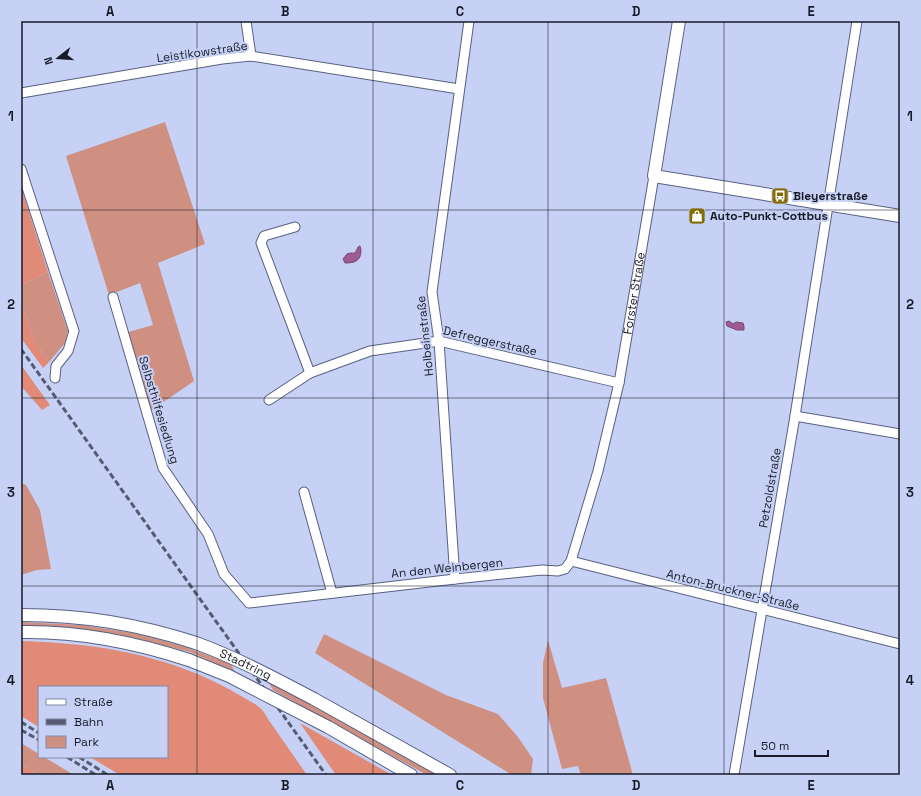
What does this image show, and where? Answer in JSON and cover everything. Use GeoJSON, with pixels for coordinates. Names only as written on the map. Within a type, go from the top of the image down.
{"type":"FeatureCollection","features":[{"type":"Feature","properties":{"kind":"main road","name":"Forster Straße"},"geometry":{"type":"LineString","coordinates":[[654,176],[678,21]]}},
{"type":"Feature","properties":{"kind":"main road"},"geometry":{"type":"LineString","coordinates":[[654,176],[900,216]]}},
{"type":"Feature","properties":{"kind":"main road","name":"Stadtring"},"geometry":{"type":"LineString","coordinates":[[21,614],[84,618],[114,622],[151,630],[196,643],[237,660],[314,699],[450,775]]}},
{"type":"Feature","properties":{"kind":"main road","name":"Stadtring"},"geometry":{"type":"LineString","coordinates":[[21,632],[70,634],[105,639],[133,644],[189,660],[229,676],[328,727],[411,775]]}},
{"type":"Feature","properties":{"kind":"street"},"geometry":{"type":"LineString","coordinates":[[246,21],[251,56]]}},
{"type":"Feature","properties":{"kind":"street","name":"Holbeinstraße"},"geometry":{"type":"LineString","coordinates":[[455,579],[439,341],[432,292],[469,21]]}},
{"type":"Feature","properties":{"kind":"street"},"geometry":{"type":"LineString","coordinates":[[827,204],[857,21]]}},
{"type":"Feature","properties":{"kind":"street","name":"Leistikowstraße"},"geometry":{"type":"LineString","coordinates":[[21,93],[222,59],[251,56],[459,89]]}},
{"type":"Feature","properties":{"kind":"street"},"geometry":{"type":"LineString","coordinates":[[21,169],[74,331],[68,351],[56,366],[55,378]]}},
{"type":"Feature","properties":{"kind":"street","name":"Forster Straße"},"geometry":{"type":"LineString","coordinates":[[571,561],[598,471],[619,383],[654,176]]}},
{"type":"Feature","properties":{"kind":"street","name":"Petzoldstraße"},"geometry":{"type":"LineString","coordinates":[[734,775],[795,416],[827,204]]}},
{"type":"Feature","properties":{"kind":"street"},"geometry":{"type":"LineString","coordinates":[[295,227],[264,236],[261,243],[310,373]]}},
{"type":"Feature","properties":{"kind":"street","name":"Selbsthilfesiedlung"},"geometry":{"type":"LineString","coordinates":[[113,297],[163,468],[208,534],[224,574],[249,603]]}},
{"type":"Feature","properties":{"kind":"street","name":"Defreggerstraße"},"geometry":{"type":"LineString","coordinates":[[269,400],[310,373],[370,351],[439,341],[619,383]]}},
{"type":"Feature","properties":{"kind":"street"},"geometry":{"type":"LineString","coordinates":[[795,416],[900,434]]}},
{"type":"Feature","properties":{"kind":"street"},"geometry":{"type":"LineString","coordinates":[[304,492],[332,593]]}},
{"type":"Feature","properties":{"kind":"street","name":"An den Weinbergen"},"geometry":{"type":"LineString","coordinates":[[249,603],[455,579],[542,570],[558,571],[565,569],[571,561]]}},
{"type":"Feature","properties":{"kind":"street","name":"Anton-Bruckner-Straße"},"geometry":{"type":"LineString","coordinates":[[571,561],[900,644]]}},
{"type":"Feature","properties":{"kind":"green space"},"geometry":{"type":"Polygon","coordinates":[[[165,122],[205,244],[158,263],[194,381],[149,412],[125,333],[153,325],[140,283],[109,295],[66,156],[165,122]]]}},
{"type":"Feature","properties":{"kind":"green space"},"geometry":{"type":"Polygon","coordinates":[[[48,272],[68,331],[65,343],[49,362],[35,342],[21,302],[21,285],[48,272]]]}},
{"type":"Feature","properties":{"kind":"green space"},"geometry":{"type":"Polygon","coordinates":[[[21,483],[26,485],[40,510],[51,569],[37,570],[21,575],[21,483]]]}},
{"type":"Feature","properties":{"kind":"green space"},"geometry":{"type":"Polygon","coordinates":[[[21,622],[82,625],[138,634],[183,646],[231,664],[235,672],[190,652],[135,638],[79,629],[21,625],[21,622]]]}},
{"type":"Feature","properties":{"kind":"green space"},"geometry":{"type":"Polygon","coordinates":[[[324,634],[446,695],[498,714],[518,737],[533,759],[531,775],[512,775],[315,653],[324,634]]]}},
{"type":"Feature","properties":{"kind":"green space"},"geometry":{"type":"Polygon","coordinates":[[[548,640],[562,688],[606,678],[633,775],[581,775],[578,766],[562,769],[543,698],[543,663],[548,640]]]}},
{"type":"Feature","properties":{"kind":"green space"},"geometry":{"type":"Polygon","coordinates":[[[267,680],[437,775],[427,775],[273,690],[267,680]]]}},
{"type":"Feature","properties":{"kind":"green space"},"geometry":{"type":"Polygon","coordinates":[[[21,743],[38,753],[38,758],[46,758],[74,775],[38,775],[21,764],[21,743]]]}},
{"type":"Feature","properties":{"kind":"shaded area"},"geometry":{"type":"Polygon","coordinates":[[[21,187],[48,272],[21,285],[21,187]]]}},
{"type":"Feature","properties":{"kind":"shaded area"},"geometry":{"type":"Polygon","coordinates":[[[360,246],[361,254],[359,259],[352,263],[345,263],[343,259],[347,254],[355,253],[360,246]]]}},
{"type":"Feature","properties":{"kind":"shaded area"},"geometry":{"type":"Polygon","coordinates":[[[21,302],[35,342],[49,362],[43,368],[21,338],[21,302]]]}},
{"type":"Feature","properties":{"kind":"shaded area"},"geometry":{"type":"Polygon","coordinates":[[[729,321],[733,324],[736,322],[743,323],[744,330],[737,330],[727,326],[726,322],[729,321]]]}},
{"type":"Feature","properties":{"kind":"shaded area"},"geometry":{"type":"Polygon","coordinates":[[[21,365],[50,405],[42,410],[21,386],[21,365]]]}},
{"type":"Feature","properties":{"kind":"shaded area"},"geometry":{"type":"Polygon","coordinates":[[[21,641],[105,648],[152,659],[198,674],[220,684],[253,703],[263,711],[307,775],[120,775],[92,758],[168,758],[168,686],[38,686],[38,726],[21,716],[21,641]]]}},
{"type":"Feature","properties":{"kind":"shaded area"},"geometry":{"type":"Polygon","coordinates":[[[300,723],[392,775],[336,775],[300,723]]]}},
{"type":"Feature","properties":{"kind":"shaded area"},"geometry":{"type":"Polygon","coordinates":[[[21,764],[38,775],[21,775],[21,764]]]}},
{"type":"Feature","properties":{"kind":"railway"},"geometry":{"type":"LineString","coordinates":[[21,349],[326,775]]}},
{"type":"Feature","properties":{"kind":"railway"},"geometry":{"type":"LineString","coordinates":[[21,722],[38,732]]}},
{"type":"Feature","properties":{"kind":"railway"},"geometry":{"type":"LineString","coordinates":[[21,730],[38,739]]}},
{"type":"Feature","properties":{"kind":"railway"},"geometry":{"type":"LineString","coordinates":[[69,758],[96,775]]}},
{"type":"Feature","properties":{"kind":"railway"},"geometry":{"type":"LineString","coordinates":[[81,758],[108,775]]}},
{"type":"Feature","properties":{"kind":"place","name":"Bleyerstraße"},"geometry":{"type":"Point","coordinates":[780,196]}},
{"type":"Feature","properties":{"kind":"place","name":"Auto-Punkt-Cottbus"},"geometry":{"type":"Point","coordinates":[697,216]}}]}
